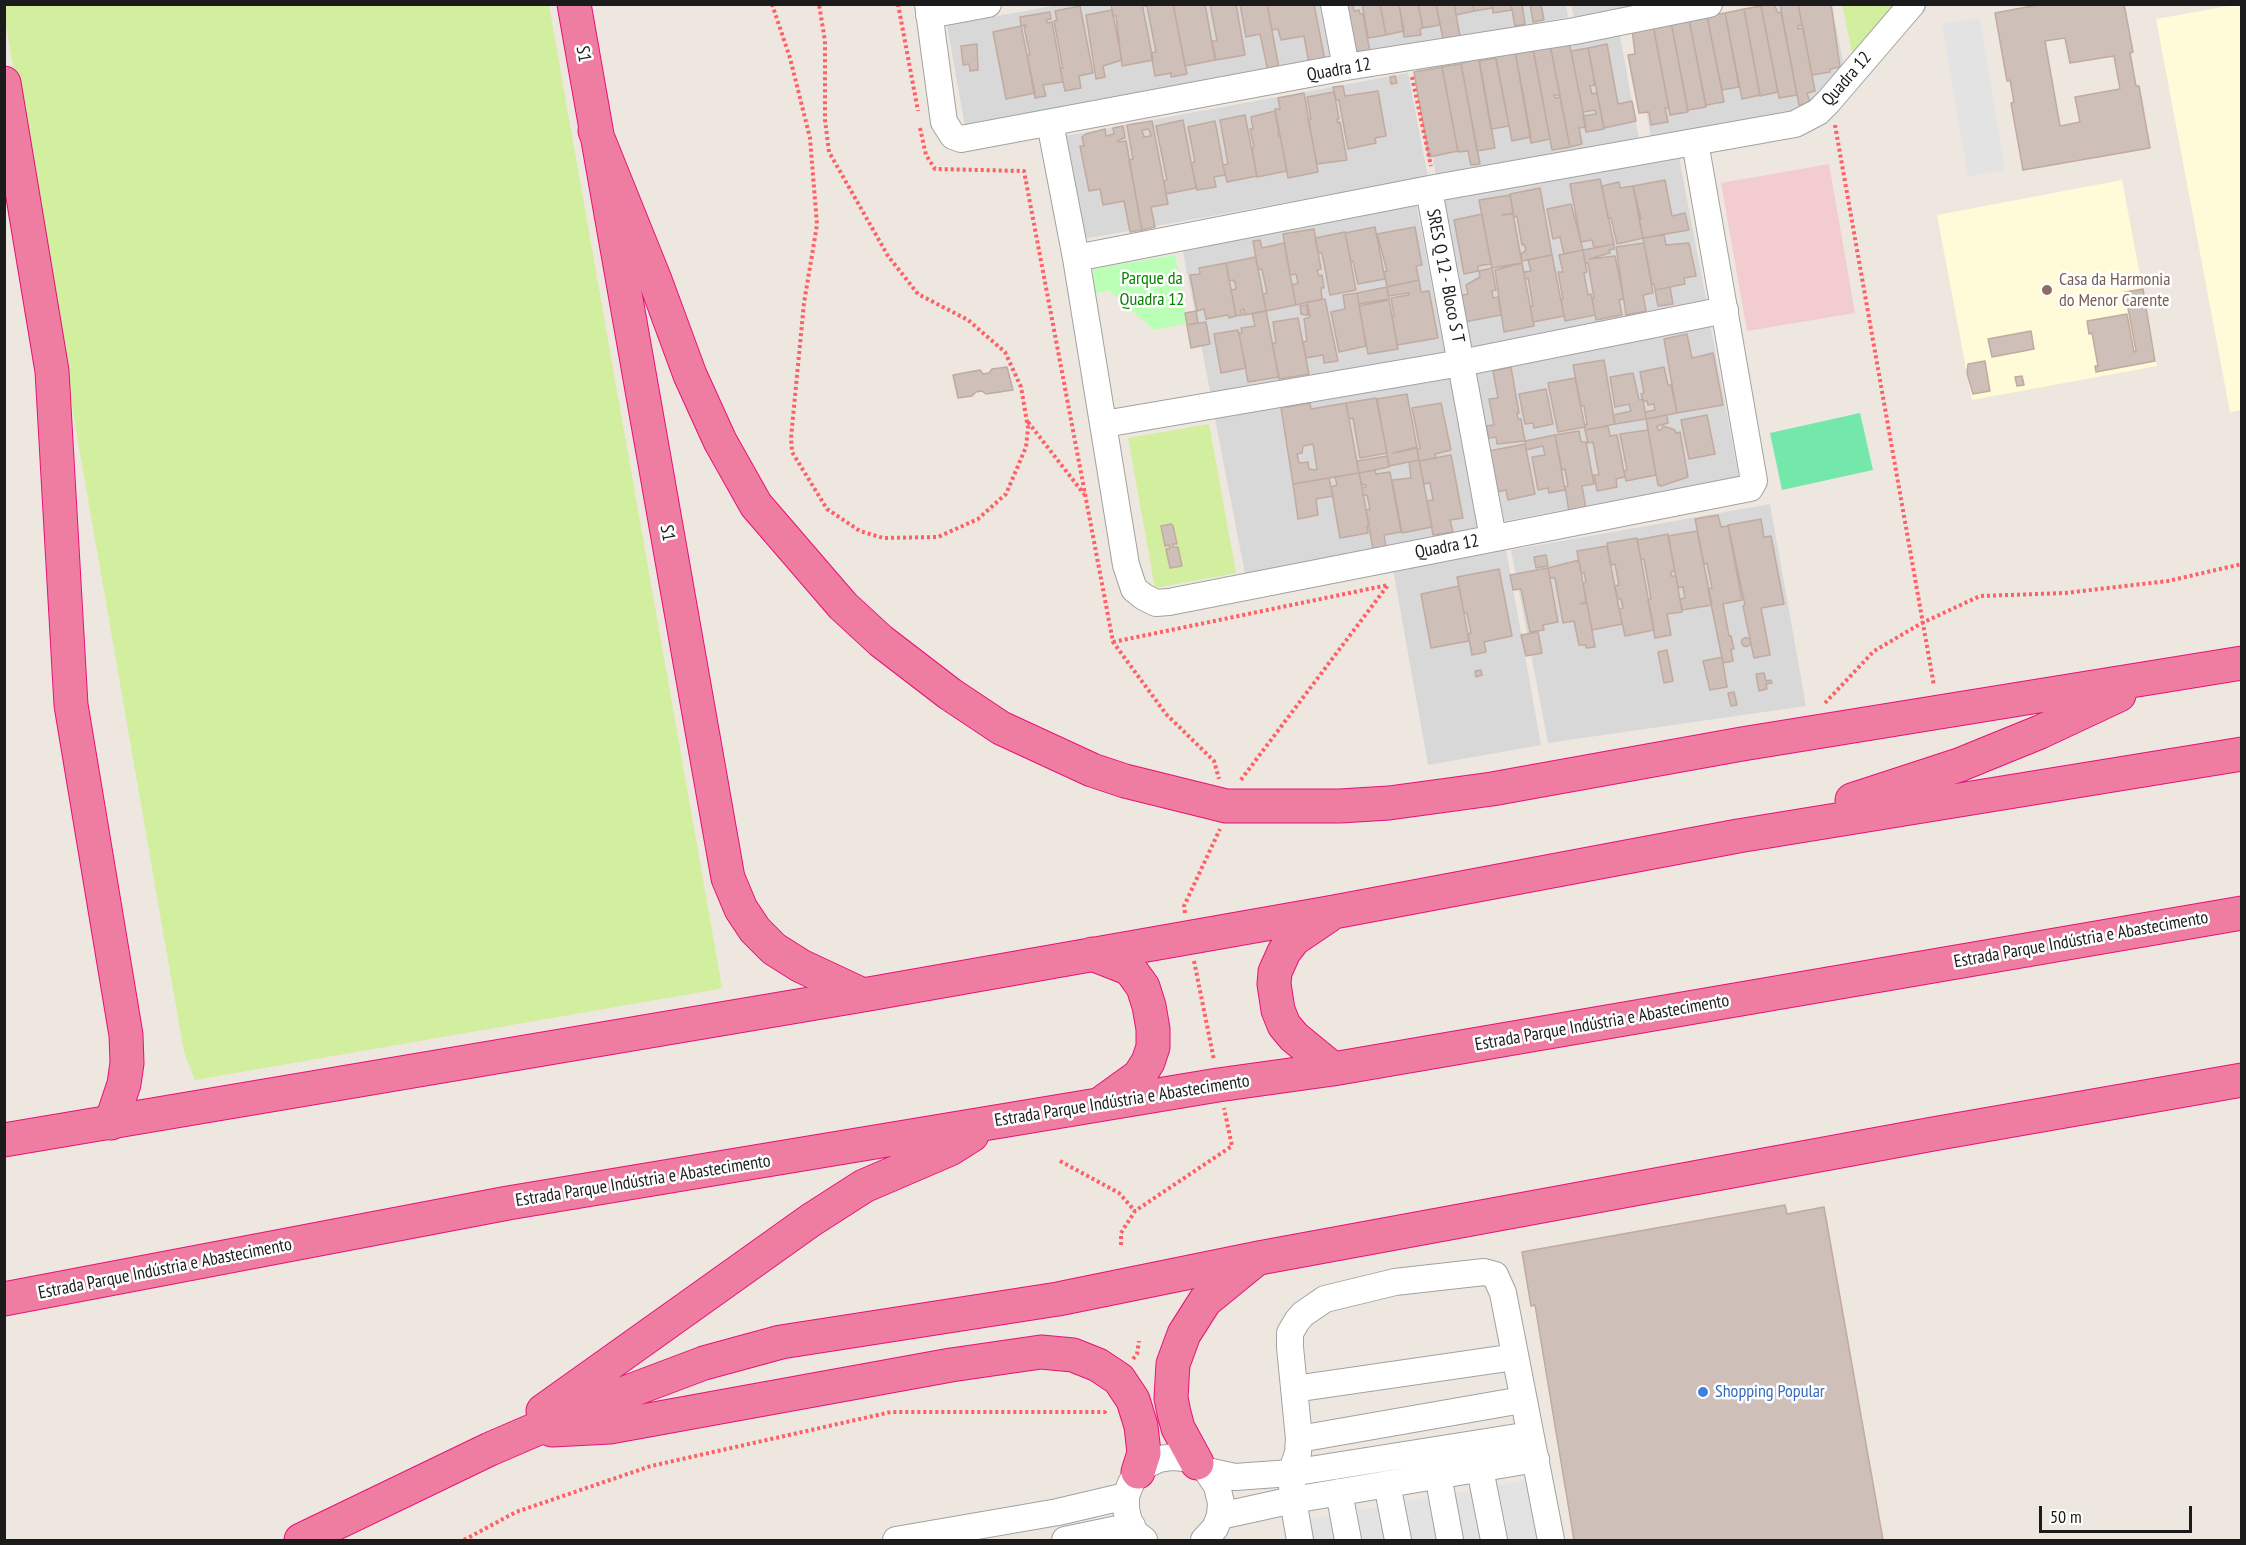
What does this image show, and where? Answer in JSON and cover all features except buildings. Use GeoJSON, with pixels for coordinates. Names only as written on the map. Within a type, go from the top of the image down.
{"type":"FeatureCollection","features":[{"type":"Feature","properties":{"kind":"highway","name":"S1"},"geometry":{"type":"LineString","coordinates":[[574,4],[728,878],[741,909],[755,930],[774,949],[801,966],[863,995]]}},
{"type":"Feature","properties":{"kind":"highway"},"geometry":{"type":"LineString","coordinates":[[4,83],[52,371],[71,705],[126,1035],[128,1063],[124,1084],[111,1122]]}},
{"type":"Feature","properties":{"kind":"highway"},"geometry":{"type":"LineString","coordinates":[[596,131],[656,280],[690,375],[720,441],[756,505],[843,606],[881,641],[950,694],[1001,728],[1092,770],[1125,781],[1226,806],[1340,806],[1389,803],[1492,789],[1742,744],[2241,663]]}},
{"type":"Feature","properties":{"kind":"highway"},"geometry":{"type":"LineString","coordinates":[[1738,836],[1959,765],[2040,732],[2156,678]]}},
{"type":"Feature","properties":{"kind":"highway"},"geometry":{"type":"LineString","coordinates":[[4,1140],[863,995],[1334,912],[1738,836],[2241,754]]}},
{"type":"Feature","properties":{"kind":"highway"},"geometry":{"type":"LineString","coordinates":[[1333,1069],[1294,1037],[1284,1025],[1278,1010],[1274,984],[1275,972],[1284,952],[1294,939],[1334,912]]}},
{"type":"Feature","properties":{"kind":"highway","name":"Estrada Parque Indústria e Abastecimento"},"geometry":{"type":"LineString","coordinates":[[4,1299],[508,1203],[995,1121],[1333,1069],[2241,913]]}},
{"type":"Feature","properties":{"kind":"highway"},"geometry":{"type":"LineString","coordinates":[[1092,954],[1130,969],[1143,987],[1153,1029],[1153,1047],[1148,1062],[1139,1076],[1099,1105]]}},
{"type":"Feature","properties":{"kind":"highway"},"geometry":{"type":"LineString","coordinates":[[301,1540],[490,1449],[590,1406],[704,1363],[781,1342],[1058,1299],[1259,1258],[1921,1136],[2241,1080]]}},
{"type":"Feature","properties":{"kind":"highway"},"geometry":{"type":"LineString","coordinates":[[490,1449],[820,1214],[864,1186],[950,1149],[995,1121]]}},
{"type":"Feature","properties":{"kind":"highway"},"geometry":{"type":"LineString","coordinates":[[1202,1467],[1178,1428],[1171,1398],[1173,1364],[1184,1334],[1205,1301],[1259,1258]]}},
{"type":"Feature","properties":{"kind":"highway"},"geometry":{"type":"LineString","coordinates":[[533,1430],[610,1427],[951,1365],[1041,1352],[1073,1355],[1098,1365],[1119,1379],[1133,1400],[1141,1426],[1144,1453],[1132,1484]]}},
{"type":"Feature","properties":{"kind":"street"},"geometry":{"type":"LineString","coordinates":[[928,10],[988,4]]}},
{"type":"Feature","properties":{"kind":"street"},"geometry":{"type":"LineString","coordinates":[[1334,4],[1346,68]]}},
{"type":"Feature","properties":{"kind":"street","name":"Quadra 12"},"geometry":{"type":"LineString","coordinates":[[928,10],[944,122],[953,136],[969,139],[1346,68],[1575,31],[1709,4]]}},
{"type":"Feature","properties":{"kind":"street","name":"Quadra 12"},"geometry":{"type":"LineString","coordinates":[[1695,142],[1754,481],[1749,488],[1169,602],[1156,603],[1134,589],[1126,565],[1076,258],[1432,189],[1795,124],[1818,112],[1912,4]]}},
{"type":"Feature","properties":{"kind":"street"},"geometry":{"type":"LineString","coordinates":[[1050,123],[1076,258]]}},
{"type":"Feature","properties":{"kind":"street","name":"SRES Q 12 - Bloco S T"},"geometry":{"type":"LineString","coordinates":[[1432,189],[1493,538]]}},
{"type":"Feature","properties":{"kind":"street"},"geometry":{"type":"LineString","coordinates":[[1104,424],[1461,363],[1725,310]]}},
{"type":"Feature","properties":{"kind":"street"},"geometry":{"type":"LineString","coordinates":[[1298,1540],[1291,1473],[1298,1453],[1299,1439],[1290,1333],[1303,1314],[1325,1299],[1395,1282],[1491,1272],[1498,1279],[1503,1293],[1551,1540]]}},
{"type":"Feature","properties":{"kind":"street"},"geometry":{"type":"LineString","coordinates":[[1294,1389],[1515,1357]]}},
{"type":"Feature","properties":{"kind":"street"},"geometry":{"type":"LineString","coordinates":[[1299,1439],[1522,1400]]}},
{"type":"Feature","properties":{"kind":"street"},"geometry":{"type":"LineString","coordinates":[[1220,1516],[1293,1500],[1480,1469],[1533,1447]]}},
{"type":"Feature","properties":{"kind":"street"},"geometry":{"type":"LineString","coordinates":[[1065,1540],[1097,1535],[1138,1533],[1126,1509],[1132,1484],[1148,1464],[1160,1458],[1172,1456],[1185,1458],[1202,1467],[1235,1477],[1533,1447]]}},
{"type":"Feature","properties":{"kind":"street"},"geometry":{"type":"LineString","coordinates":[[1202,1467],[1217,1486],[1221,1503],[1220,1516],[1215,1528],[1204,1540]]}},
{"type":"Feature","properties":{"kind":"street"},"geometry":{"type":"LineString","coordinates":[[1480,1469],[1494,1540]]}},
{"type":"Feature","properties":{"kind":"street"},"geometry":{"type":"LineString","coordinates":[[1438,1475],[1450,1540]]}},
{"type":"Feature","properties":{"kind":"street"},"geometry":{"type":"LineString","coordinates":[[896,1540],[1058,1512],[1132,1484]]}},
{"type":"Feature","properties":{"kind":"street"},"geometry":{"type":"LineString","coordinates":[[1387,1484],[1398,1540]]}},
{"type":"Feature","properties":{"kind":"street"},"geometry":{"type":"LineString","coordinates":[[1339,1492],[1348,1540]]}},
{"type":"Feature","properties":{"kind":"street"},"geometry":{"type":"LineString","coordinates":[[1250,1509],[1276,1521],[1298,1540]]}},
{"type":"Feature","properties":{"kind":"path"},"geometry":{"type":"LineString","coordinates":[[772,4],[790,58],[810,138],[817,225],[804,303],[792,452],[827,509],[860,531],[883,538],[938,537],[978,519],[1006,494],[1026,447],[1027,421],[1021,387],[1005,352],[968,320],[918,294],[888,256],[829,152],[825,120],[825,41],[819,4]]}},
{"type":"Feature","properties":{"kind":"path"},"geometry":{"type":"LineString","coordinates":[[898,4],[926,155],[935,169],[1024,171],[1113,642],[1388,585],[1242,777],[1226,806]]}},
{"type":"Feature","properties":{"kind":"path"},"geometry":{"type":"LineString","coordinates":[[1408,58],[1432,189]]}},
{"type":"Feature","properties":{"kind":"path"},"geometry":{"type":"LineString","coordinates":[[1834,121],[1934,686]]}},
{"type":"Feature","properties":{"kind":"path"},"geometry":{"type":"LineString","coordinates":[[1027,421],[1084,495]]}},
{"type":"Feature","properties":{"kind":"path"},"geometry":{"type":"LineString","coordinates":[[1824,705],[1874,651],[1923,623],[1980,596],[2066,593],[2168,581],[2241,564]]}},
{"type":"Feature","properties":{"kind":"path"},"geometry":{"type":"LineString","coordinates":[[1060,1161],[1119,1193],[1135,1211]]}},
{"type":"Feature","properties":{"kind":"path"},"geometry":{"type":"LineString","coordinates":[[464,1540],[516,1512],[651,1466],[891,1412],[1105,1412],[1119,1379]]}},
{"type":"Feature","properties":{"kind":"shaded area"},"geometry":{"type":"Polygon","coordinates":[[[1571,4],[1640,5],[1574,17],[1571,4]]]}},
{"type":"Feature","properties":{"kind":"shaded area"},"geometry":{"type":"Polygon","coordinates":[[[1058,5],[1321,5],[1332,61],[965,127],[947,25],[1058,5]]]}},
{"type":"Feature","properties":{"kind":"shaded area"},"geometry":{"type":"Polygon","coordinates":[[[1343,5],[1566,5],[1568,17],[1353,57],[1343,5]]]}},
{"type":"Feature","properties":{"kind":"shaded area"},"geometry":{"type":"Polygon","coordinates":[[[1766,5],[1832,5],[1845,73],[1811,110],[1651,138],[1632,32],[1766,5]]]}},
{"type":"Feature","properties":{"kind":"shaded area"},"geometry":{"type":"Polygon","coordinates":[[[2242,5],[2242,410],[2230,412],[2156,19],[2242,5]]]}},
{"type":"Feature","properties":{"kind":"shaded area"},"geometry":{"type":"Polygon","coordinates":[[[1980,18],[2005,170],[1968,176],[1942,24],[1980,18]]]}},
{"type":"Feature","properties":{"kind":"shaded area"},"geometry":{"type":"Polygon","coordinates":[[[1619,31],[1639,139],[1436,176],[1416,68],[1619,31]]]}},
{"type":"Feature","properties":{"kind":"shaded area"},"geometry":{"type":"Polygon","coordinates":[[[1408,73],[1428,177],[1084,239],[1065,136],[1408,73]]]}},
{"type":"Feature","properties":{"kind":"shaded area"},"geometry":{"type":"Polygon","coordinates":[[[1679,157],[1707,304],[1471,347],[1444,200],[1679,157]]]}},
{"type":"Feature","properties":{"kind":"shaded area"},"geometry":{"type":"Polygon","coordinates":[[[1829,164],[1855,313],[1747,331],[1721,183],[1829,164]]]}},
{"type":"Feature","properties":{"kind":"shaded area","name":"Casa da Harmonia do Menor Carente"},"geometry":{"type":"Polygon","coordinates":[[[2122,180],[2157,366],[1972,400],[1937,215],[2122,180]]]}},
{"type":"Feature","properties":{"kind":"shaded area"},"geometry":{"type":"Polygon","coordinates":[[[1416,203],[1445,353],[1211,396],[1182,247],[1416,203]]]}},
{"type":"Feature","properties":{"kind":"shaded area"},"geometry":{"type":"Polygon","coordinates":[[[1710,323],[1739,478],[1504,521],[1475,366],[1710,323]]]}},
{"type":"Feature","properties":{"kind":"shaded area"},"geometry":{"type":"Polygon","coordinates":[[[1451,375],[1480,531],[1245,574],[1215,419],[1451,375]]]}},
{"type":"Feature","properties":{"kind":"shaded area"},"geometry":{"type":"Polygon","coordinates":[[[1770,504],[1806,706],[1548,743],[1511,550],[1770,504]]]}},
{"type":"Feature","properties":{"kind":"shaded area"},"geometry":{"type":"Polygon","coordinates":[[[1506,549],[1541,745],[1428,765],[1393,569],[1506,549]]]}},
{"type":"Feature","properties":{"kind":"shaded area"},"geometry":{"type":"Polygon","coordinates":[[[1528,1480],[1538,1540],[1308,1540],[1304,1520],[1528,1480]]]}},
{"type":"Feature","properties":{"kind":"green space"},"geometry":{"type":"Polygon","coordinates":[[[1842,4],[1903,5],[1854,62],[1842,4]]]}},
{"type":"Feature","properties":{"kind":"green space"},"geometry":{"type":"Polygon","coordinates":[[[4,5],[549,5],[722,987],[195,1080],[182,1041],[4,5]]]}},
{"type":"Feature","properties":{"kind":"green space","name":"Parque da Quadra 12"},"geometry":{"type":"Polygon","coordinates":[[[1175,255],[1188,323],[1154,330],[1108,290],[1095,294],[1093,269],[1175,255]]]}},
{"type":"Feature","properties":{"kind":"green space"},"geometry":{"type":"Polygon","coordinates":[[[1860,413],[1873,470],[1782,490],[1770,433],[1860,413]]]}},
{"type":"Feature","properties":{"kind":"green space"},"geometry":{"type":"Polygon","coordinates":[[[1209,424],[1236,573],[1155,588],[1128,438],[1209,424]]]}},
{"type":"Feature","properties":{"kind":"place","name":"Casa da Harmonia do Menor Carente"},"geometry":{"type":"Point","coordinates":[2047,290]}},
{"type":"Feature","properties":{"kind":"place","name":"Shopping Popular"},"geometry":{"type":"Point","coordinates":[1703,1392]}}]}
